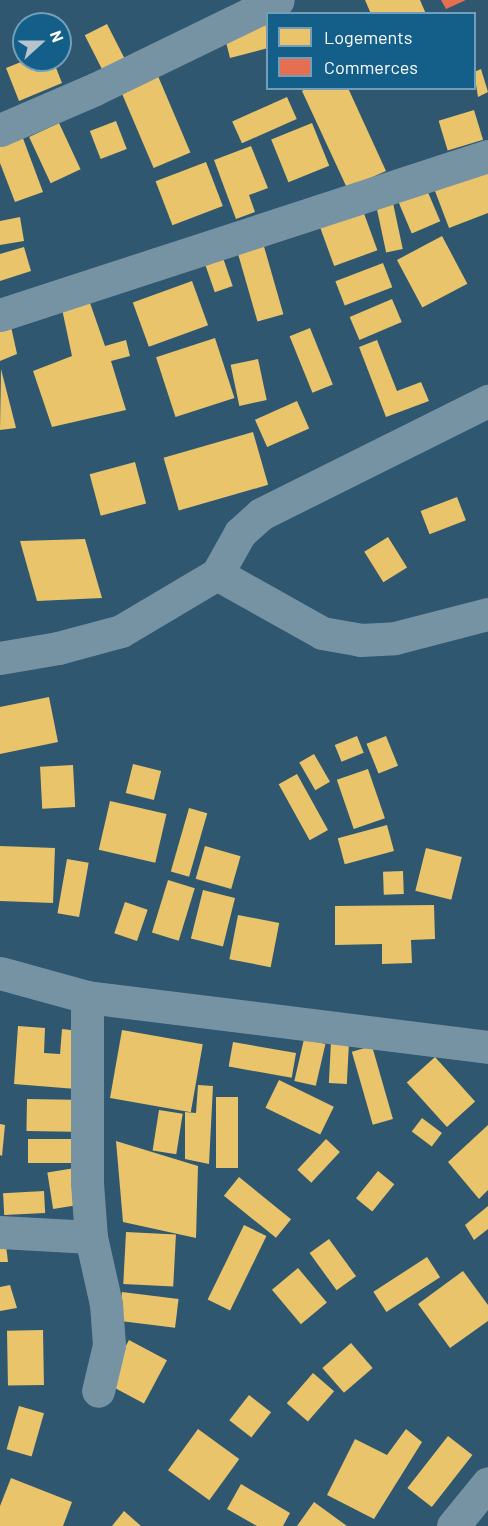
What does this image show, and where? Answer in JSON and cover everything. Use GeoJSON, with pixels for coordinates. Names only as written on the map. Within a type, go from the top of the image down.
{"type":"FeatureCollection","features":[{"type":"Feature","properties":{"kind":"street"},"geometry":{"type":"LineString","coordinates":[[0,130],[95,89],[279,0]]}},
{"type":"Feature","properties":{"kind":"street"},"geometry":{"type":"LineString","coordinates":[[0,315],[488,156]]}},
{"type":"Feature","properties":{"kind":"street"},"geometry":{"type":"LineString","coordinates":[[0,658],[121,632],[217,574],[240,533],[261,514],[488,401]]}},
{"type":"Feature","properties":{"kind":"street"},"geometry":{"type":"LineString","coordinates":[[217,574],[322,633],[360,640],[395,638],[488,614]]}},
{"type":"Feature","properties":{"kind":"street"},"geometry":{"type":"LineString","coordinates":[[0,972],[87,997],[488,1047]]}},
{"type":"Feature","properties":{"kind":"street"},"geometry":{"type":"LineString","coordinates":[[87,997],[87,1183],[91,1237],[105,1304],[109,1345],[98,1391]]}},
{"type":"Feature","properties":{"kind":"street"},"geometry":{"type":"LineString","coordinates":[[0,1232],[91,1237]]}},
{"type":"Feature","properties":{"kind":"street"},"geometry":{"type":"LineString","coordinates":[[453,1526],[488,1483]]}},
{"type":"Feature","properties":{"kind":"building: Logements"},"geometry":{"type":"Polygon","coordinates":[[[365,0],[420,0],[425,12],[370,12],[365,0]]]}},
{"type":"Feature","properties":{"kind":"building: Logements"},"geometry":{"type":"Polygon","coordinates":[[[265,18],[266,49],[230,58],[223,30],[265,18]]]}},
{"type":"Feature","properties":{"kind":"building: Logements"},"geometry":{"type":"Polygon","coordinates":[[[107,24],[128,65],[106,76],[85,35],[107,24]]]}},
{"type":"Feature","properties":{"kind":"building: Logements"},"geometry":{"type":"Polygon","coordinates":[[[12,66],[12,72],[58,72],[62,83],[19,101],[6,68],[12,66]]]}},
{"type":"Feature","properties":{"kind":"building: Logements"},"geometry":{"type":"Polygon","coordinates":[[[481,69],[488,92],[478,97],[476,84],[476,71],[481,69]]]}},
{"type":"Feature","properties":{"kind":"building: Logements"},"geometry":{"type":"Polygon","coordinates":[[[158,76],[190,152],[154,168],[121,92],[158,76]]]}},
{"type":"Feature","properties":{"kind":"building: Logements"},"geometry":{"type":"Polygon","coordinates":[[[349,90],[386,171],[347,188],[302,91],[349,90]]]}},
{"type":"Feature","properties":{"kind":"building: Logements"},"geometry":{"type":"Polygon","coordinates":[[[287,97],[297,119],[242,143],[232,121],[287,97]]]}},
{"type":"Feature","properties":{"kind":"building: Logements"},"geometry":{"type":"Polygon","coordinates":[[[474,110],[483,140],[448,150],[439,121],[474,110]]]}},
{"type":"Feature","properties":{"kind":"building: Logements"},"geometry":{"type":"Polygon","coordinates":[[[116,121],[127,149],[101,159],[90,131],[116,121]]]}},
{"type":"Feature","properties":{"kind":"building: Logements"},"geometry":{"type":"Polygon","coordinates":[[[59,123],[81,169],[51,183],[29,137],[59,123]]]}},
{"type":"Feature","properties":{"kind":"building: Logements"},"geometry":{"type":"Polygon","coordinates":[[[312,123],[329,166],[288,182],[271,139],[312,123]]]}},
{"type":"Feature","properties":{"kind":"building: Logements"},"geometry":{"type":"Polygon","coordinates":[[[21,133],[43,192],[15,202],[0,163],[0,141],[21,133]]]}},
{"type":"Feature","properties":{"kind":"building: Logements"},"geometry":{"type":"Polygon","coordinates":[[[251,146],[268,188],[249,195],[255,212],[236,219],[214,160],[251,146]]]}},
{"type":"Feature","properties":{"kind":"building: Logements"},"geometry":{"type":"Polygon","coordinates":[[[206,162],[223,206],[172,225],[156,181],[206,162]]]}},
{"type":"Feature","properties":{"kind":"building: Logements"},"geometry":{"type":"Polygon","coordinates":[[[488,171],[488,213],[449,228],[435,191],[488,171]]]}},
{"type":"Feature","properties":{"kind":"building: Logements"},"geometry":{"type":"Polygon","coordinates":[[[427,190],[440,221],[412,233],[398,202],[427,190]]]}},
{"type":"Feature","properties":{"kind":"building: Logements"},"geometry":{"type":"Polygon","coordinates":[[[393,203],[403,249],[386,253],[376,207],[393,203]]]}},
{"type":"Feature","properties":{"kind":"building: Logements"},"geometry":{"type":"Polygon","coordinates":[[[362,208],[377,250],[334,266],[319,224],[362,208]]]}},
{"type":"Feature","properties":{"kind":"building: Logements"},"geometry":{"type":"Polygon","coordinates":[[[20,217],[24,241],[0,245],[0,221],[20,217]]]}},
{"type":"Feature","properties":{"kind":"building: Logements"},"geometry":{"type":"Polygon","coordinates":[[[442,236],[467,284],[422,308],[397,260],[442,236]]]}},
{"type":"Feature","properties":{"kind":"building: Logements"},"geometry":{"type":"Polygon","coordinates":[[[263,243],[283,314],[257,322],[237,250],[263,243]]]}},
{"type":"Feature","properties":{"kind":"building: Logements"},"geometry":{"type":"Polygon","coordinates":[[[24,247],[31,271],[0,281],[0,254],[24,247]]]}},
{"type":"Feature","properties":{"kind":"building: Logements"},"geometry":{"type":"Polygon","coordinates":[[[221,252],[233,286],[215,292],[203,258],[221,252]]]}},
{"type":"Feature","properties":{"kind":"building: Logements"},"geometry":{"type":"Polygon","coordinates":[[[383,263],[392,287],[345,306],[335,281],[383,263]]]}},
{"type":"Feature","properties":{"kind":"building: Logements"},"geometry":{"type":"Polygon","coordinates":[[[192,281],[208,325],[149,347],[133,303],[192,281]]]}},
{"type":"Feature","properties":{"kind":"building: Logements"},"geometry":{"type":"Polygon","coordinates":[[[392,299],[402,322],[359,340],[350,317],[392,299]]]}},
{"type":"Feature","properties":{"kind":"building: Logements"},"geometry":{"type":"Polygon","coordinates":[[[89,300],[105,346],[126,340],[130,356],[111,361],[126,410],[52,427],[33,371],[72,356],[62,309],[89,300]]]}},
{"type":"Feature","properties":{"kind":"building: Logements"},"geometry":{"type":"Polygon","coordinates":[[[10,322],[17,354],[0,361],[0,326],[10,322]]]}},
{"type":"Feature","properties":{"kind":"building: Logements"},"geometry":{"type":"Polygon","coordinates":[[[310,328],[333,385],[312,393],[290,336],[310,328]]]}},
{"type":"Feature","properties":{"kind":"building: Logements"},"geometry":{"type":"Polygon","coordinates":[[[215,338],[234,398],[176,417],[156,357],[215,338]]]}},
{"type":"Feature","properties":{"kind":"building: Logements"},"geometry":{"type":"Polygon","coordinates":[[[377,340],[397,391],[421,382],[429,401],[386,417],[359,347],[377,340]]]}},
{"type":"Feature","properties":{"kind":"building: Logements"},"geometry":{"type":"Polygon","coordinates":[[[258,359],[267,400],[239,406],[231,365],[258,359]]]}},
{"type":"Feature","properties":{"kind":"building: Logements"},"geometry":{"type":"Polygon","coordinates":[[[1,369],[16,428],[0,430],[1,369]]]}},
{"type":"Feature","properties":{"kind":"building: Logements"},"geometry":{"type":"Polygon","coordinates":[[[297,401],[309,428],[267,447],[255,420],[297,401]]]}},
{"type":"Feature","properties":{"kind":"building: Logements"},"geometry":{"type":"Polygon","coordinates":[[[253,432],[268,485],[179,511],[164,458],[253,432]]]}},
{"type":"Feature","properties":{"kind":"building: Logements"},"geometry":{"type":"Polygon","coordinates":[[[135,462],[146,504],[101,516],[90,474],[135,462]]]}},
{"type":"Feature","properties":{"kind":"building: Logements"},"geometry":{"type":"Polygon","coordinates":[[[457,497],[466,520],[430,534],[421,511],[457,497]]]}},
{"type":"Feature","properties":{"kind":"building: Logements"},"geometry":{"type":"Polygon","coordinates":[[[388,537],[407,568],[383,582],[364,552],[388,537]]]}},
{"type":"Feature","properties":{"kind":"building: Logements"},"geometry":{"type":"Polygon","coordinates":[[[85,539],[102,598],[37,601],[20,541],[85,539]]]}},
{"type":"Feature","properties":{"kind":"building: Logements"},"geometry":{"type":"Polygon","coordinates":[[[49,697],[58,742],[0,754],[0,707],[49,697]]]}},
{"type":"Feature","properties":{"kind":"building: Logements"},"geometry":{"type":"Polygon","coordinates":[[[357,736],[364,753],[341,762],[335,745],[357,736]]]}},
{"type":"Feature","properties":{"kind":"building: Logements"},"geometry":{"type":"Polygon","coordinates":[[[386,736],[398,766],[379,774],[367,744],[386,736]]]}},
{"type":"Feature","properties":{"kind":"building: Logements"},"geometry":{"type":"Polygon","coordinates":[[[314,754],[330,782],[315,790],[299,762],[314,754]]]}},
{"type":"Feature","properties":{"kind":"building: Logements"},"geometry":{"type":"Polygon","coordinates":[[[133,764],[161,771],[154,800],[126,793],[133,764]]]}},
{"type":"Feature","properties":{"kind":"building: Logements"},"geometry":{"type":"Polygon","coordinates":[[[73,765],[75,807],[42,809],[40,767],[73,765]]]}},
{"type":"Feature","properties":{"kind":"building: Logements"},"geometry":{"type":"Polygon","coordinates":[[[368,769],[385,818],[354,829],[337,780],[368,769]]]}},
{"type":"Feature","properties":{"kind":"building: Logements"},"geometry":{"type":"Polygon","coordinates":[[[297,774],[328,830],[310,840],[279,784],[297,774]]]}},
{"type":"Feature","properties":{"kind":"building: Logements"},"geometry":{"type":"Polygon","coordinates":[[[110,801],[167,814],[155,863],[99,850],[110,801]]]}},
{"type":"Feature","properties":{"kind":"building: Logements"},"geometry":{"type":"Polygon","coordinates":[[[189,808],[207,813],[189,877],[171,871],[189,808]]]}},
{"type":"Feature","properties":{"kind":"building: Logements"},"geometry":{"type":"Polygon","coordinates":[[[387,825],[394,851],[345,864],[338,838],[387,825]]]}},
{"type":"Feature","properties":{"kind":"building: Logements"},"geometry":{"type":"Polygon","coordinates":[[[0,846],[55,848],[53,903],[0,901],[0,846]]]}},
{"type":"Feature","properties":{"kind":"building: Logements"},"geometry":{"type":"Polygon","coordinates":[[[205,846],[241,856],[231,889],[196,879],[205,846]]]}},
{"type":"Feature","properties":{"kind":"building: Logements"},"geometry":{"type":"Polygon","coordinates":[[[426,848],[462,857],[451,900],[415,891],[426,848]]]}},
{"type":"Feature","properties":{"kind":"building: Logements"},"geometry":{"type":"Polygon","coordinates":[[[67,859],[89,863],[79,917],[57,913],[67,859]]]}},
{"type":"Feature","properties":{"kind":"building: Logements"},"geometry":{"type":"Polygon","coordinates":[[[403,871],[404,894],[384,895],[383,872],[403,871]]]}},
{"type":"Feature","properties":{"kind":"building: Logements"},"geometry":{"type":"Polygon","coordinates":[[[168,880],[195,888],[179,941],[152,933],[168,880]]]}},
{"type":"Feature","properties":{"kind":"building: Logements"},"geometry":{"type":"Polygon","coordinates":[[[203,890],[235,898],[223,946],[191,939],[203,890]]]}},
{"type":"Feature","properties":{"kind":"building: Logements"},"geometry":{"type":"Polygon","coordinates":[[[125,902],[148,910],[137,941],[114,933],[125,902]]]}},
{"type":"Feature","properties":{"kind":"building: Logements"},"geometry":{"type":"Polygon","coordinates":[[[434,905],[435,939],[411,940],[412,963],[382,964],[382,944],[335,945],[335,906],[434,905]]]}},
{"type":"Feature","properties":{"kind":"building: Logements"},"geometry":{"type":"Polygon","coordinates":[[[238,915],[279,923],[271,967],[229,959],[238,915]]]}},
{"type":"Feature","properties":{"kind":"building: Logements"},"geometry":{"type":"Polygon","coordinates":[[[18,1026],[45,1028],[44,1053],[60,1054],[62,1029],[80,1031],[76,1089],[14,1084],[18,1026]]]}},
{"type":"Feature","properties":{"kind":"building: Logements"},"geometry":{"type":"Polygon","coordinates":[[[122,1030],[203,1044],[191,1112],[110,1098],[122,1030]]]}},
{"type":"Feature","properties":{"kind":"building: Logements"},"geometry":{"type":"Polygon","coordinates":[[[304,1039],[325,1044],[316,1086],[294,1081],[304,1039]]]}},
{"type":"Feature","properties":{"kind":"building: Logements"},"geometry":{"type":"Polygon","coordinates":[[[233,1042],[296,1053],[292,1078],[229,1067],[233,1042]]]}},
{"type":"Feature","properties":{"kind":"building: Logements"},"geometry":{"type":"Polygon","coordinates":[[[331,1042],[349,1043],[347,1084],[329,1083],[331,1042]]]}},
{"type":"Feature","properties":{"kind":"building: Logements"},"geometry":{"type":"Polygon","coordinates":[[[372,1046],[393,1119],[373,1125],[352,1052],[372,1046]]]}},
{"type":"Feature","properties":{"kind":"building: Logements"},"geometry":{"type":"Polygon","coordinates":[[[435,1057],[475,1102],[447,1127],[407,1082],[435,1057]]]}},
{"type":"Feature","properties":{"kind":"building: Logements"},"geometry":{"type":"Polygon","coordinates":[[[279,1080],[334,1107],[320,1135],[265,1108],[279,1080]]]}},
{"type":"Feature","properties":{"kind":"building: Logements"},"geometry":{"type":"Polygon","coordinates":[[[198,1085],[213,1086],[209,1164],[185,1159],[185,1112],[196,1113],[198,1085]]]}},
{"type":"Feature","properties":{"kind":"building: Logements"},"geometry":{"type":"Polygon","coordinates":[[[216,1097],[238,1097],[238,1168],[216,1168],[216,1097]]]}},
{"type":"Feature","properties":{"kind":"building: Logements"},"geometry":{"type":"Polygon","coordinates":[[[27,1099],[72,1100],[71,1132],[26,1131],[27,1099]]]}},
{"type":"Feature","properties":{"kind":"building: Logements"},"geometry":{"type":"Polygon","coordinates":[[[159,1110],[183,1114],[176,1154],[153,1150],[159,1110]]]}},
{"type":"Feature","properties":{"kind":"building: Logements"},"geometry":{"type":"Polygon","coordinates":[[[422,1118],[442,1133],[432,1147],[412,1132],[422,1118]]]}},
{"type":"Feature","properties":{"kind":"building: Logements"},"geometry":{"type":"Polygon","coordinates":[[[0,1124],[5,1125],[2,1156],[0,1155],[0,1124]]]}},
{"type":"Feature","properties":{"kind":"building: Logements"},"geometry":{"type":"Polygon","coordinates":[[[488,1125],[488,1190],[479,1199],[448,1162],[488,1125]]]}},
{"type":"Feature","properties":{"kind":"building: Logements"},"geometry":{"type":"Polygon","coordinates":[[[28,1139],[72,1139],[72,1163],[28,1163],[28,1139]]]}},
{"type":"Feature","properties":{"kind":"building: Logements"},"geometry":{"type":"Polygon","coordinates":[[[326,1139],[340,1152],[311,1183],[297,1170],[326,1139]]]}},
{"type":"Feature","properties":{"kind":"building: Logements"},"geometry":{"type":"Polygon","coordinates":[[[116,1141],[198,1166],[196,1238],[123,1222],[116,1141]]]}},
{"type":"Feature","properties":{"kind":"building: Logements"},"geometry":{"type":"Polygon","coordinates":[[[75,1168],[81,1205],[53,1209],[47,1172],[75,1168]]]}},
{"type":"Feature","properties":{"kind":"building: Logements"},"geometry":{"type":"Polygon","coordinates":[[[378,1171],[394,1184],[372,1211],[356,1198],[378,1171]]]}},
{"type":"Feature","properties":{"kind":"building: Logements"},"geometry":{"type":"Polygon","coordinates":[[[239,1177],[291,1219],[276,1238],[224,1196],[239,1177]]]}},
{"type":"Feature","properties":{"kind":"building: Logements"},"geometry":{"type":"Polygon","coordinates":[[[44,1191],[45,1213],[4,1215],[3,1193],[44,1191]]]}},
{"type":"Feature","properties":{"kind":"building: Logements"},"geometry":{"type":"Polygon","coordinates":[[[488,1206],[488,1229],[474,1240],[465,1225],[488,1206]]]}},
{"type":"Feature","properties":{"kind":"building: Logements"},"geometry":{"type":"Polygon","coordinates":[[[244,1225],[266,1236],[230,1311],[208,1300],[244,1225]]]}},
{"type":"Feature","properties":{"kind":"building: Logements"},"geometry":{"type":"Polygon","coordinates":[[[0,1228],[4,1228],[8,1262],[0,1262],[0,1228]]]}},
{"type":"Feature","properties":{"kind":"building: Logements"},"geometry":{"type":"Polygon","coordinates":[[[126,1232],[176,1235],[173,1287],[123,1284],[126,1232]]]}},
{"type":"Feature","properties":{"kind":"building: Logements"},"geometry":{"type":"Polygon","coordinates":[[[329,1239],[356,1276],[337,1290],[310,1253],[329,1239]]]}},
{"type":"Feature","properties":{"kind":"building: Logements"},"geometry":{"type":"Polygon","coordinates":[[[427,1257],[440,1277],[386,1312],[373,1292],[427,1257]]]}},
{"type":"Feature","properties":{"kind":"building: Logements"},"geometry":{"type":"Polygon","coordinates":[[[298,1268],[327,1302],[301,1324],[272,1290],[298,1268]]]}},
{"type":"Feature","properties":{"kind":"building: Logements"},"geometry":{"type":"Polygon","coordinates":[[[463,1271],[488,1305],[488,1321],[450,1348],[418,1304],[463,1271]]]}},
{"type":"Feature","properties":{"kind":"building: Logements"},"geometry":{"type":"Polygon","coordinates":[[[10,1285],[17,1308],[0,1311],[0,1287],[10,1285]]]}},
{"type":"Feature","properties":{"kind":"building: Logements"},"geometry":{"type":"Polygon","coordinates":[[[122,1292],[179,1299],[175,1328],[118,1321],[122,1292]]]}},
{"type":"Feature","properties":{"kind":"building: Logements"},"geometry":{"type":"Polygon","coordinates":[[[43,1330],[44,1385],[8,1386],[7,1331],[43,1330]]]}},
{"type":"Feature","properties":{"kind":"building: Logements"},"geometry":{"type":"Polygon","coordinates":[[[129,1340],[167,1360],[144,1403],[106,1383],[129,1340]]]}},
{"type":"Feature","properties":{"kind":"building: Logements"},"geometry":{"type":"Polygon","coordinates":[[[351,1343],[373,1368],[344,1393],[322,1368],[351,1343]]]}},
{"type":"Feature","properties":{"kind":"building: Logements"},"geometry":{"type":"Polygon","coordinates":[[[313,1373],[334,1391],[308,1422],[287,1403],[313,1373]]]}},
{"type":"Feature","properties":{"kind":"building: Logements"},"geometry":{"type":"Polygon","coordinates":[[[249,1395],[271,1412],[251,1437],[229,1420],[249,1395]]]}},
{"type":"Feature","properties":{"kind":"building: Logements"},"geometry":{"type":"Polygon","coordinates":[[[19,1406],[44,1413],[32,1456],[7,1449],[19,1406]]]}},
{"type":"Feature","properties":{"kind":"building: Logements"},"geometry":{"type":"Polygon","coordinates":[[[198,1429],[239,1459],[209,1500],[168,1470],[198,1429]]]}},
{"type":"Feature","properties":{"kind":"building: Logements"},"geometry":{"type":"Polygon","coordinates":[[[406,1429],[422,1442],[374,1519],[327,1495],[355,1439],[387,1455],[406,1429]]]}},
{"type":"Feature","properties":{"kind":"building: Logements"},"geometry":{"type":"Polygon","coordinates":[[[448,1436],[472,1455],[432,1507],[407,1488],[448,1436]]]}},
{"type":"Feature","properties":{"kind":"building: Logements"},"geometry":{"type":"Polygon","coordinates":[[[11,1478],[72,1502],[63,1526],[0,1526],[0,1506],[11,1478]]]}},
{"type":"Feature","properties":{"kind":"building: Logements"},"geometry":{"type":"Polygon","coordinates":[[[241,1484],[290,1513],[283,1526],[257,1526],[227,1509],[241,1484]]]}},
{"type":"Feature","properties":{"kind":"building: Logements"},"geometry":{"type":"Polygon","coordinates":[[[314,1502],[347,1526],[297,1526],[314,1502]]]}},
{"type":"Feature","properties":{"kind":"building: Logements"},"geometry":{"type":"Polygon","coordinates":[[[124,1511],[141,1526],[112,1526],[124,1511]]]}},
{"type":"Feature","properties":{"kind":"building: Commerces"},"geometry":{"type":"Polygon","coordinates":[[[441,0],[466,0],[446,9],[441,0]]]}}]}
